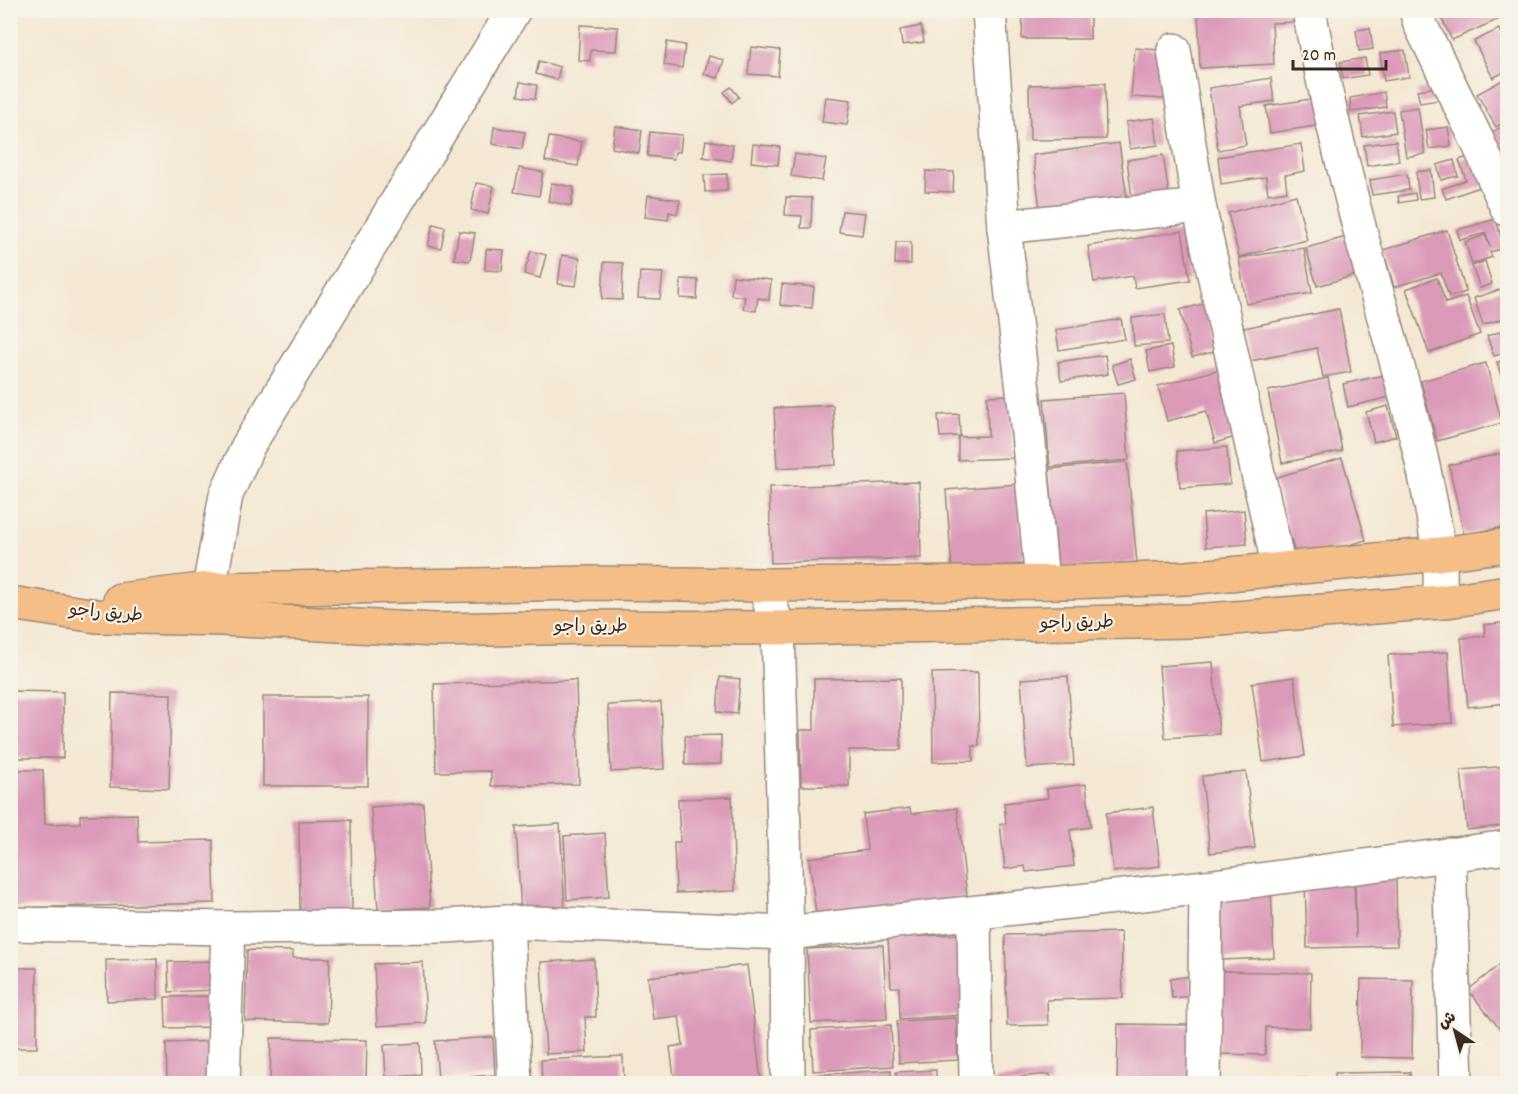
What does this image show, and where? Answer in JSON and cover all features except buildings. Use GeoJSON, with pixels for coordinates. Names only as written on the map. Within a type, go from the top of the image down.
{"type":"FeatureCollection","features":[{"type":"Feature","properties":{"kind":"main road","name":"طريق راجو"},"geometry":{"type":"LineString","coordinates":[[52,608],[209,589],[591,583],[764,585],[1042,582],[1187,578],[1439,554],[1508,544]]}},
{"type":"Feature","properties":{"kind":"main road","name":"طريق راجو"},"geometry":{"type":"LineString","coordinates":[[52,608],[97,616],[222,619],[435,630],[596,627],[778,628],[1183,622],[1440,602],[1508,592]]}},
{"type":"Feature","properties":{"kind":"main road"},"geometry":{"type":"LineString","coordinates":[[10,603],[52,608]]}},
{"type":"Feature","properties":{"kind":"street"},"geometry":{"type":"LineString","coordinates":[[209,589],[226,495],[248,446],[514,10]]}},
{"type":"Feature","properties":{"kind":"street"},"geometry":{"type":"LineString","coordinates":[[989,10],[1004,227],[1028,433],[1042,582]]}},
{"type":"Feature","properties":{"kind":"street"},"geometry":{"type":"LineString","coordinates":[[1309,10],[1318,60],[1361,235],[1403,384],[1422,462],[1439,554],[1440,602]]}},
{"type":"Feature","properties":{"kind":"street"},"geometry":{"type":"LineString","coordinates":[[1416,10],[1420,24],[1477,140],[1508,210]]}},
{"type":"Feature","properties":{"kind":"street"},"geometry":{"type":"LineString","coordinates":[[1174,50],[1198,206],[1278,569]]}},
{"type":"Feature","properties":{"kind":"street"},"geometry":{"type":"LineString","coordinates":[[1004,227],[1198,206]]}},
{"type":"Feature","properties":{"kind":"street"},"geometry":{"type":"LineString","coordinates":[[764,585],[778,628],[779,724],[787,933],[788,1083]]}},
{"type":"Feature","properties":{"kind":"street"},"geometry":{"type":"LineString","coordinates":[[10,924],[228,928],[446,926],[507,922],[787,933],[1206,887],[1508,847]]}},
{"type":"Feature","properties":{"kind":"street"},"geometry":{"type":"LineString","coordinates":[[1449,854],[1456,1083]]}},
{"type":"Feature","properties":{"kind":"street"},"geometry":{"type":"LineString","coordinates":[[1204,1083],[1206,887]]}},
{"type":"Feature","properties":{"kind":"street"},"geometry":{"type":"LineString","coordinates":[[974,913],[976,1083]]}},
{"type":"Feature","properties":{"kind":"street"},"geometry":{"type":"LineString","coordinates":[[507,922],[515,1083]]}},
{"type":"Feature","properties":{"kind":"street"},"geometry":{"type":"LineString","coordinates":[[223,1083],[228,928]]}}]}
